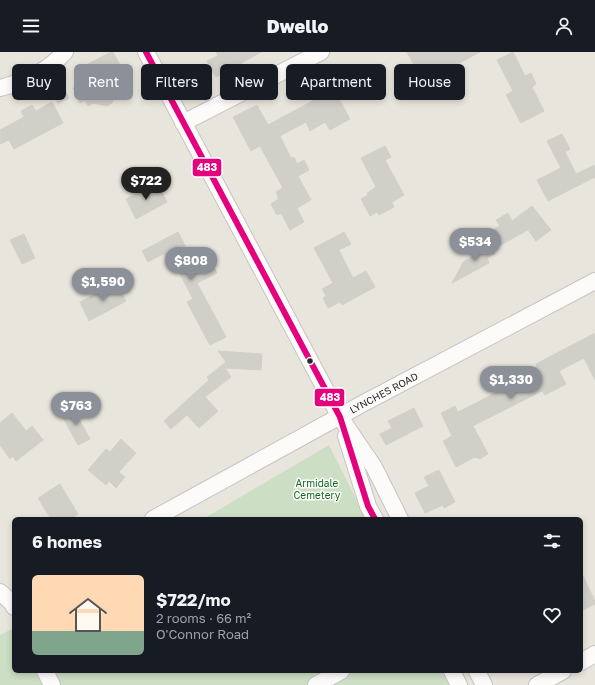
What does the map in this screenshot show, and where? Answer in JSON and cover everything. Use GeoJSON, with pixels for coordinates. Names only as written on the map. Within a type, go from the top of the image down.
{"type":"FeatureCollection","features":[{"type":"Feature","properties":{"kind":"street"},"geometry":{"type":"LineString","coordinates":[[0,88],[37,75],[65,52]]}},
{"type":"Feature","properties":{"kind":"street"},"geometry":{"type":"LineString","coordinates":[[146,52],[340,417],[374,467],[399,517]]}},
{"type":"Feature","properties":{"kind":"street"},"geometry":{"type":"LineString","coordinates":[[183,123],[321,52]]}},
{"type":"Feature","properties":{"kind":"street","name":"LYNCHES ROAD"},"geometry":{"type":"LineString","coordinates":[[161,517],[340,417],[595,281]]}},
{"type":"Feature","properties":{"kind":"street"},"geometry":{"type":"LineString","coordinates":[[340,417],[368,506],[374,517]]}},
{"type":"Feature","properties":{"kind":"street"},"geometry":{"type":"LineString","coordinates":[[583,661],[595,654]]}},
{"type":"Feature","properties":{"kind":"street"},"geometry":{"type":"LineString","coordinates":[[47,673],[52,685]]}},
{"type":"Feature","properties":{"kind":"street"},"geometry":{"type":"LineString","coordinates":[[316,685],[337,673]]}},
{"type":"Feature","properties":{"kind":"street"},"geometry":{"type":"LineString","coordinates":[[453,673],[459,685]]}},
{"type":"Feature","properties":{"kind":"street"},"geometry":{"type":"LineString","coordinates":[[478,673],[484,685]]}},
{"type":"Feature","properties":{"kind":"street"},"geometry":{"type":"LineString","coordinates":[[537,685],[559,673]]}},
{"type":"Feature","properties":{"kind":"green space","name":"Armidale Cemetery"},"geometry":{"type":"Polygon","coordinates":[[[329,445],[365,517],[206,517],[329,445]]]}},
{"type":"Feature","properties":{"kind":"green space"},"geometry":{"type":"Polygon","coordinates":[[[12,629],[12,673],[446,673],[452,685],[0,685],[0,635],[12,629]]]}},
{"type":"Feature","properties":{"kind":"building"},"geometry":{"type":"Polygon","coordinates":[[[113,52],[119,64],[88,64],[113,52]]]}},
{"type":"Feature","properties":{"kind":"building"},"geometry":{"type":"Polygon","coordinates":[[[216,52],[261,52],[240,64],[220,64],[220,75],[216,77],[212,70],[212,64],[209,64],[207,61],[218,56],[216,52]]]}},
{"type":"Feature","properties":{"kind":"building"},"geometry":{"type":"Polygon","coordinates":[[[407,52],[480,52],[457,64],[413,64],[407,52]]]}},
{"type":"Feature","properties":{"kind":"building"},"geometry":{"type":"Polygon","coordinates":[[[513,52],[525,76],[531,73],[536,84],[532,87],[544,111],[521,123],[506,95],[513,91],[497,60],[513,52]]]}},
{"type":"Feature","properties":{"kind":"building"},"geometry":{"type":"Polygon","coordinates":[[[66,92],[69,98],[66,99],[66,92]]]}},
{"type":"Feature","properties":{"kind":"building"},"geometry":{"type":"Polygon","coordinates":[[[56,100],[65,100],[58,103],[56,100]]]}},
{"type":"Feature","properties":{"kind":"building"},"geometry":{"type":"Polygon","coordinates":[[[85,100],[112,100],[112,103],[107,106],[93,103],[88,106],[85,100]]]}},
{"type":"Feature","properties":{"kind":"building"},"geometry":{"type":"Polygon","coordinates":[[[314,100],[340,100],[350,119],[330,130],[325,122],[310,131],[306,122],[280,136],[291,158],[294,157],[297,164],[304,160],[309,170],[298,176],[311,200],[297,208],[304,222],[290,230],[281,213],[277,215],[271,204],[279,199],[276,192],[283,188],[260,146],[251,151],[233,117],[257,105],[268,125],[314,100]]]}},
{"type":"Feature","properties":{"kind":"building"},"geometry":{"type":"Polygon","coordinates":[[[52,102],[63,123],[14,149],[9,140],[0,144],[0,130],[24,117],[21,111],[32,105],[36,111],[52,102]]]}},
{"type":"Feature","properties":{"kind":"building"},"geometry":{"type":"Polygon","coordinates":[[[562,134],[570,149],[565,152],[576,174],[595,165],[595,177],[548,201],[537,180],[561,168],[547,141],[562,134]]]}},
{"type":"Feature","properties":{"kind":"building"},"geometry":{"type":"Polygon","coordinates":[[[385,146],[391,157],[385,160],[404,195],[392,202],[394,207],[379,215],[377,212],[370,216],[361,199],[368,195],[367,193],[376,187],[361,158],[385,146]]]}},
{"type":"Feature","properties":{"kind":"building"},"geometry":{"type":"Polygon","coordinates":[[[155,184],[159,191],[161,190],[167,202],[136,219],[126,199],[155,184]]]}},
{"type":"Feature","properties":{"kind":"building"},"geometry":{"type":"Polygon","coordinates":[[[532,206],[551,230],[536,241],[528,230],[497,247],[489,232],[500,226],[496,220],[508,213],[512,221],[532,206]]]}},
{"type":"Feature","properties":{"kind":"building"},"geometry":{"type":"Polygon","coordinates":[[[178,232],[191,257],[202,259],[208,255],[217,273],[197,283],[226,337],[210,345],[187,302],[193,299],[171,257],[163,254],[148,262],[142,251],[178,232]]]}},
{"type":"Feature","properties":{"kind":"building"},"geometry":{"type":"Polygon","coordinates":[[[344,232],[351,244],[339,250],[353,278],[366,271],[375,287],[342,305],[340,302],[328,308],[323,298],[326,296],[322,289],[333,283],[314,248],[344,232]]]}},
{"type":"Feature","properties":{"kind":"building"},"geometry":{"type":"Polygon","coordinates":[[[24,234],[35,258],[22,264],[10,240],[24,234]]]}},
{"type":"Feature","properties":{"kind":"building"},"geometry":{"type":"Polygon","coordinates":[[[490,243],[495,254],[487,258],[489,263],[452,283],[464,261],[482,252],[480,249],[490,243]]]}},
{"type":"Feature","properties":{"kind":"building"},"geometry":{"type":"Polygon","coordinates":[[[116,283],[126,301],[89,321],[80,302],[116,283]]]}},
{"type":"Feature","properties":{"kind":"building"},"geometry":{"type":"Polygon","coordinates":[[[595,333],[595,380],[584,358],[559,371],[566,384],[545,395],[542,391],[473,426],[488,454],[480,459],[475,457],[456,467],[443,441],[452,436],[441,413],[455,406],[458,412],[480,401],[531,374],[529,370],[537,366],[536,364],[595,333]]]}},
{"type":"Feature","properties":{"kind":"building"},"geometry":{"type":"Polygon","coordinates":[[[218,351],[262,354],[261,370],[225,368],[231,377],[205,397],[218,411],[199,428],[187,415],[171,429],[164,421],[209,380],[207,377],[226,362],[218,351]]]}},
{"type":"Feature","properties":{"kind":"building"},"geometry":{"type":"Polygon","coordinates":[[[73,408],[90,439],[78,445],[61,414],[73,408]]]}},
{"type":"Feature","properties":{"kind":"building"},"geometry":{"type":"Polygon","coordinates":[[[414,408],[423,426],[386,445],[380,434],[392,428],[388,421],[414,408]]]}},
{"type":"Feature","properties":{"kind":"building"},"geometry":{"type":"Polygon","coordinates":[[[12,413],[26,431],[32,426],[43,440],[16,461],[13,456],[10,459],[0,445],[0,423],[12,413]]]}},
{"type":"Feature","properties":{"kind":"building"},"geometry":{"type":"Polygon","coordinates":[[[121,439],[136,453],[119,472],[125,477],[116,488],[109,481],[106,485],[88,470],[106,449],[110,452],[121,439]]]}},
{"type":"Feature","properties":{"kind":"building"},"geometry":{"type":"Polygon","coordinates":[[[439,470],[455,502],[444,508],[443,505],[425,513],[415,493],[429,486],[424,477],[439,470]]]}},
{"type":"Feature","properties":{"kind":"building"},"geometry":{"type":"Polygon","coordinates":[[[60,484],[78,514],[73,517],[50,517],[38,498],[60,484]]]}},
{"type":"Feature","properties":{"kind":"building"},"geometry":{"type":"Polygon","coordinates":[[[583,576],[595,601],[595,604],[583,610],[583,576]]]}},
{"type":"Feature","properties":{"kind":"transit line","name":"483"},"geometry":{"type":"LineString","coordinates":[[146,52],[340,417],[368,506],[374,517]]}}]}
